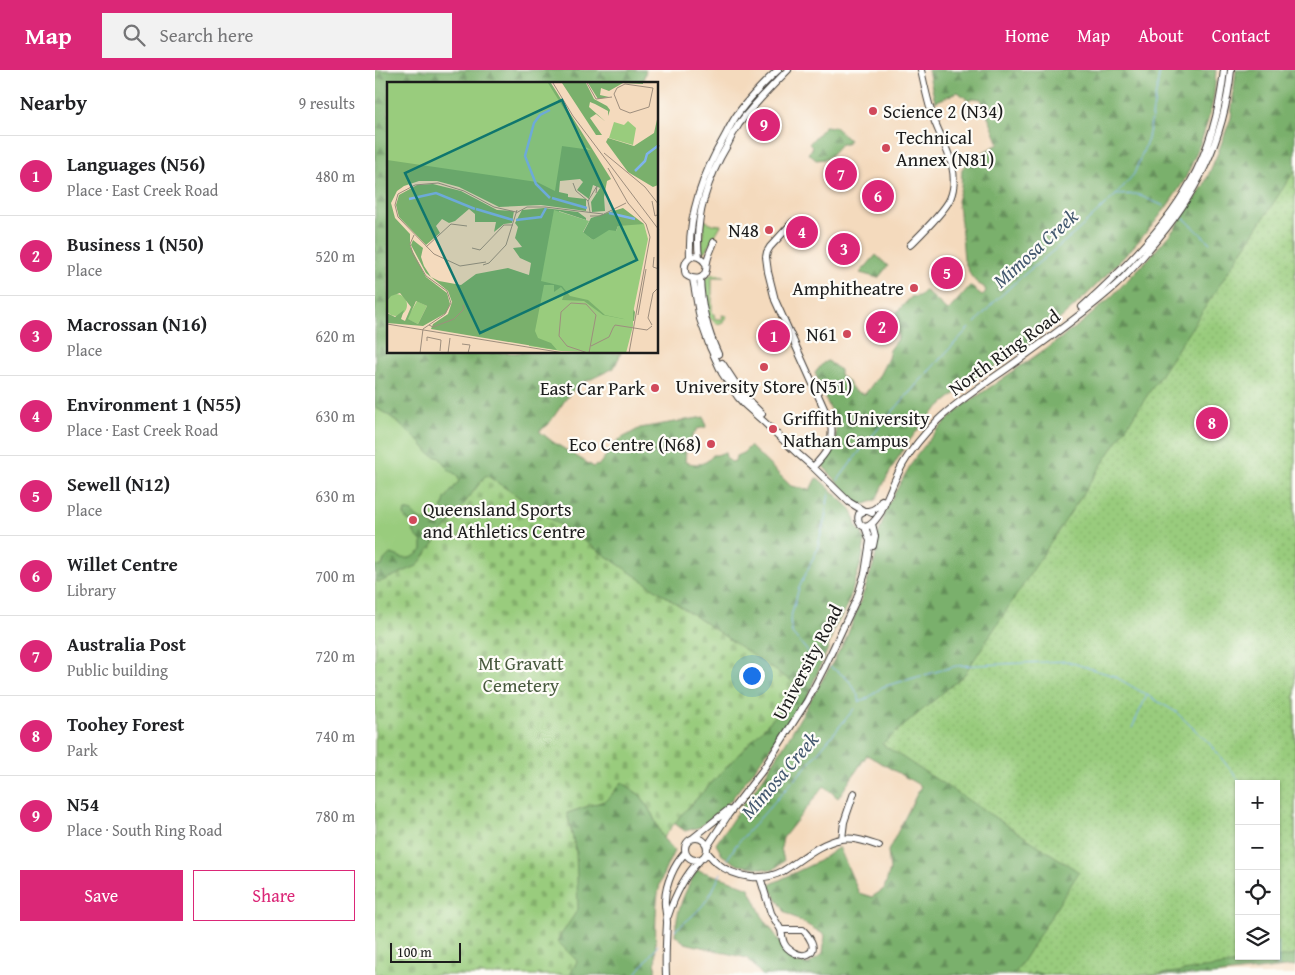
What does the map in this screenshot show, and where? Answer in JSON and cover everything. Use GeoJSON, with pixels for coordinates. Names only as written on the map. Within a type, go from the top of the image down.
{"type":"FeatureCollection","features":[{"type":"Feature","properties":{"kind":"street"},"geometry":{"type":"LineString","coordinates":[[690,257],[700,257],[715,242],[704,274],[696,278],[686,274],[684,269],[685,262],[690,257],[691,238],[698,198],[704,178],[715,153],[739,112],[778,70]]}},
{"type":"Feature","properties":{"kind":"street"},"geometry":{"type":"LineString","coordinates":[[706,264],[700,257],[698,240],[703,200],[718,161],[738,126],[788,70]]}},
{"type":"Feature","properties":{"kind":"street"},"geometry":{"type":"LineString","coordinates":[[910,245],[944,208],[953,190],[955,175],[931,112],[921,70]]}},
{"type":"Feature","properties":{"kind":"street"},"geometry":{"type":"LineString","coordinates":[[1220,116],[1224,70]]}},
{"type":"Feature","properties":{"kind":"street"},"geometry":{"type":"LineString","coordinates":[[1150,243],[1178,214],[1194,190],[1212,152],[1231,70]]}},
{"type":"Feature","properties":{"kind":"street"},"geometry":{"type":"LineString","coordinates":[[793,222],[770,247],[766,258],[775,300],[831,424],[830,445],[827,452],[813,467]]}},
{"type":"Feature","properties":{"kind":"street","name":"North Ring Road"},"geometry":{"type":"LineString","coordinates":[[866,511],[879,506],[894,474],[906,455],[921,434],[937,417],[958,399],[1079,310],[1150,243]]}},
{"type":"Feature","properties":{"kind":"street","name":"North Ring Road"},"geometry":{"type":"LineString","coordinates":[[873,522],[881,512],[903,464],[923,436],[938,420],[955,405],[1053,335],[1116,285],[1150,243]]}},
{"type":"Feature","properties":{"kind":"street"},"geometry":{"type":"LineString","coordinates":[[696,278],[709,331],[724,367],[749,402],[791,442],[813,467]]}},
{"type":"Feature","properties":{"kind":"street"},"geometry":{"type":"LineString","coordinates":[[696,278],[700,319],[722,373],[733,390],[745,405],[849,502],[863,526],[865,527],[873,522]]}},
{"type":"Feature","properties":{"kind":"street"},"geometry":{"type":"LineString","coordinates":[[849,502],[873,516],[875,536],[865,571]]}},
{"type":"Feature","properties":{"kind":"street"},"geometry":{"type":"LineString","coordinates":[[858,517],[860,513],[866,511]]}},
{"type":"Feature","properties":{"kind":"street","name":"University Road"},"geometry":{"type":"LineString","coordinates":[[667,920],[679,887],[689,870],[704,854],[740,799],[762,770],[812,692],[837,643],[857,598],[865,571],[870,541],[865,527]]}},
{"type":"Feature","properties":{"kind":"street"},"geometry":{"type":"LineString","coordinates":[[842,839],[844,822],[854,793]]}},
{"type":"Feature","properties":{"kind":"street","name":"University Road"},"geometry":{"type":"LineString","coordinates":[[693,838],[740,799]]}},
{"type":"Feature","properties":{"kind":"street"},"geometry":{"type":"LineString","coordinates":[[697,837],[703,840],[704,854],[693,860],[685,853],[686,843],[697,837]]}},
{"type":"Feature","properties":{"kind":"street"},"geometry":{"type":"LineString","coordinates":[[704,854],[731,872],[759,877],[772,876],[783,871],[800,858],[842,839],[856,840],[879,846]]}},
{"type":"Feature","properties":{"kind":"street","name":"University Road"},"geometry":{"type":"LineString","coordinates":[[664,975],[667,920],[664,901],[667,885],[674,869],[685,853]]}},
{"type":"Feature","properties":{"kind":"street"},"geometry":{"type":"LineString","coordinates":[[759,877],[771,913],[781,930],[784,943],[789,950],[807,955],[810,953],[812,941],[803,930],[781,930]]}},
{"type":"Feature","properties":{"kind":"green space"},"geometry":{"type":"Polygon","coordinates":[[[375,70],[646,70],[643,82],[387,82],[387,354],[621,354],[614,368],[577,386],[548,425],[539,431],[553,442],[594,467],[598,466],[617,441],[640,428],[704,417],[706,427],[697,429],[693,435],[686,449],[685,462],[693,464],[704,463],[713,455],[725,452],[726,457],[731,462],[735,461],[736,456],[743,453],[750,446],[791,486],[810,490],[816,478],[819,479],[851,509],[856,526],[862,533],[865,541],[862,560],[849,600],[834,629],[827,651],[807,697],[730,801],[700,827],[685,831],[674,823],[774,717],[421,567],[375,585],[375,564],[378,567],[382,566],[384,560],[390,554],[402,558],[411,558],[422,550],[422,542],[414,533],[413,524],[406,519],[405,511],[411,512],[419,519],[429,521],[432,526],[437,527],[445,499],[459,481],[458,476],[448,469],[440,458],[430,454],[419,441],[391,417],[375,407],[375,70]]]}},
{"type":"Feature","properties":{"kind":"green space"},"geometry":{"type":"Polygon","coordinates":[[[928,70],[1216,70],[1211,108],[1196,154],[1185,179],[1151,227],[1132,249],[1078,303],[1054,324],[945,402],[934,412],[905,447],[889,473],[876,500],[865,504],[857,504],[823,466],[834,447],[836,425],[815,373],[823,363],[828,361],[840,370],[840,375],[854,390],[865,394],[880,374],[890,350],[898,339],[897,312],[911,297],[919,296],[925,290],[948,311],[970,286],[982,295],[986,291],[971,276],[964,260],[957,201],[961,187],[962,169],[971,158],[999,144],[981,99],[973,98],[968,100],[958,92],[935,102],[928,70]]]}},
{"type":"Feature","properties":{"kind":"green space"},"geometry":{"type":"Polygon","coordinates":[[[1236,70],[1295,70],[1295,966],[1211,975],[762,975],[747,958],[685,943],[675,935],[677,917],[688,886],[697,870],[749,888],[762,916],[796,963],[809,964],[823,953],[825,935],[785,912],[769,885],[819,861],[839,847],[859,893],[872,897],[884,889],[890,870],[888,851],[921,786],[867,755],[838,798],[824,786],[783,838],[781,848],[784,861],[773,870],[738,865],[722,855],[716,844],[782,749],[845,641],[875,560],[877,539],[888,505],[914,459],[936,431],[963,406],[1057,341],[1084,321],[1112,296],[1175,228],[1204,185],[1231,118],[1236,70]]]}},
{"type":"Feature","properties":{"kind":"green space"},"geometry":{"type":"Polygon","coordinates":[[[825,126],[835,127],[849,140],[846,144],[841,144],[826,159],[816,160],[808,153],[813,148],[809,144],[825,126]]]}},
{"type":"Feature","properties":{"kind":"green space"},"geometry":{"type":"Polygon","coordinates":[[[1295,170],[1295,955],[1280,957],[1280,780],[1235,780],[1235,960],[1260,960],[1155,975],[1046,975],[1034,972],[1032,975],[1014,975],[1079,872],[882,744],[964,675],[1295,170]]]}},
{"type":"Feature","properties":{"kind":"green space"},"geometry":{"type":"Polygon","coordinates":[[[704,220],[712,224],[721,225],[707,249],[703,252],[702,250],[704,220]]]}},
{"type":"Feature","properties":{"kind":"green space"},"geometry":{"type":"Polygon","coordinates":[[[876,255],[888,266],[878,278],[860,273],[876,255]]]}},
{"type":"Feature","properties":{"kind":"green space"},"geometry":{"type":"Polygon","coordinates":[[[712,274],[724,276],[712,277],[712,313],[715,319],[723,319],[722,315],[727,316],[723,322],[718,324],[710,319],[705,303],[704,282],[712,274]]]}},
{"type":"Feature","properties":{"kind":"green space","name":"Queensland Sports and Athletics Centre"},"geometry":{"type":"Polygon","coordinates":[[[375,397],[486,475],[417,566],[375,581],[375,397]]]}},
{"type":"Feature","properties":{"kind":"green space","name":"Mt Gravatt Cemetery"},"geometry":{"type":"Polygon","coordinates":[[[486,475],[794,683],[795,695],[682,814],[663,838],[641,796],[622,782],[607,800],[567,813],[576,852],[578,909],[557,941],[577,961],[570,975],[375,975],[375,581],[380,582],[417,566],[486,475]]]}},
{"type":"Feature","properties":{"kind":"green space"},"geometry":{"type":"Polygon","coordinates":[[[622,782],[641,796],[663,838],[674,851],[660,884],[658,895],[655,975],[570,975],[576,961],[557,941],[576,852],[567,813],[607,800],[622,782]]]}},
{"type":"Feature","properties":{"kind":"waterway","name":"Mimosa Creek"},"geometry":{"type":"LineString","coordinates":[[975,323],[1020,278],[1076,232],[1116,195],[1134,174],[1148,139],[1160,70]]}},
{"type":"Feature","properties":{"kind":"waterway","name":"Mimosa Creek"},"geometry":{"type":"LineString","coordinates":[[1117,195],[1136,194],[1164,206]]}},
{"type":"Feature","properties":{"kind":"waterway","name":"Mimosa Creek"},"geometry":{"type":"LineString","coordinates":[[1184,218],[1210,243]]}},
{"type":"Feature","properties":{"kind":"waterway","name":"Mimosa Creek"},"geometry":{"type":"LineString","coordinates":[[838,480],[884,421],[969,328]]}},
{"type":"Feature","properties":{"kind":"waterway","name":"Mimosa Creek"},"geometry":{"type":"LineString","coordinates":[[820,661],[810,654],[792,633],[790,620],[799,588],[817,550],[829,492]]}},
{"type":"Feature","properties":{"kind":"waterway"},"geometry":{"type":"LineString","coordinates":[[860,701],[868,698],[882,687],[956,666],[1066,661],[1114,676],[1176,712],[1209,743],[1239,780]]}},
{"type":"Feature","properties":{"kind":"waterway","name":"Mimosa Creek"},"geometry":{"type":"LineString","coordinates":[[830,667],[849,681],[857,694],[859,702]]}},
{"type":"Feature","properties":{"kind":"waterway"},"geometry":{"type":"LineString","coordinates":[[1132,728],[1147,695]]}},
{"type":"Feature","properties":{"kind":"waterway","name":"Mimosa Creek"},"geometry":{"type":"LineString","coordinates":[[727,860],[736,845],[854,709]]}},
{"type":"Feature","properties":{"kind":"waterway","name":"Mimosa Creek"},"geometry":{"type":"LineString","coordinates":[[675,930],[703,905],[721,873]]}},
{"type":"Feature","properties":{"kind":"waterway","name":"Mimosa Creek"},"geometry":{"type":"LineString","coordinates":[[635,975],[658,945]]}},
{"type":"Feature","properties":{"kind":"waterway"},"geometry":{"type":"LineString","coordinates":[[1278,960],[1278,966]]}},
{"type":"Feature","properties":{"kind":"place","name":"Science 2 (N34)"},"geometry":{"type":"Point","coordinates":[873,111]}},
{"type":"Feature","properties":{"kind":"place","name":"N54"},"geometry":{"type":"Point","coordinates":[764,125]}},
{"type":"Feature","properties":{"kind":"place","name":"Technical Annex (N81)"},"geometry":{"type":"Point","coordinates":[886,148]}},
{"type":"Feature","properties":{"kind":"place","name":"Australia Post"},"geometry":{"type":"Point","coordinates":[841,174]}},
{"type":"Feature","properties":{"kind":"place","name":"Willet Centre"},"geometry":{"type":"Point","coordinates":[878,196]}},
{"type":"Feature","properties":{"kind":"place","name":"N48"},"geometry":{"type":"Point","coordinates":[769,230]}},
{"type":"Feature","properties":{"kind":"place","name":"Environment 1 (N55)"},"geometry":{"type":"Point","coordinates":[802,232]}},
{"type":"Feature","properties":{"kind":"place","name":"Macrossan (N16)"},"geometry":{"type":"Point","coordinates":[844,249]}},
{"type":"Feature","properties":{"kind":"place","name":"Sewell (N12)"},"geometry":{"type":"Point","coordinates":[947,273]}},
{"type":"Feature","properties":{"kind":"place","name":"Amphitheatre"},"geometry":{"type":"Point","coordinates":[914,288]}},
{"type":"Feature","properties":{"kind":"place","name":"Business 1 (N50)"},"geometry":{"type":"Point","coordinates":[882,327]}},
{"type":"Feature","properties":{"kind":"place","name":"N61"},"geometry":{"type":"Point","coordinates":[847,334]}},
{"type":"Feature","properties":{"kind":"place","name":"Languages (N56)"},"geometry":{"type":"Point","coordinates":[774,336]}},
{"type":"Feature","properties":{"kind":"place","name":"University Store (N51)"},"geometry":{"type":"Point","coordinates":[764,367]}},
{"type":"Feature","properties":{"kind":"place","name":"East Car Park"},"geometry":{"type":"Point","coordinates":[655,388]}},
{"type":"Feature","properties":{"kind":"place","name":"Toohey Forest"},"geometry":{"type":"Point","coordinates":[1212,423]}},
{"type":"Feature","properties":{"kind":"place","name":"Griffith University Nathan Campus"},"geometry":{"type":"Point","coordinates":[773,429]}},
{"type":"Feature","properties":{"kind":"place","name":"Eco Centre (N68)"},"geometry":{"type":"Point","coordinates":[711,444]}},
{"type":"Feature","properties":{"kind":"place","name":"Queensland Sports and Athletics Centre"},"geometry":{"type":"Point","coordinates":[413,520]}}]}
